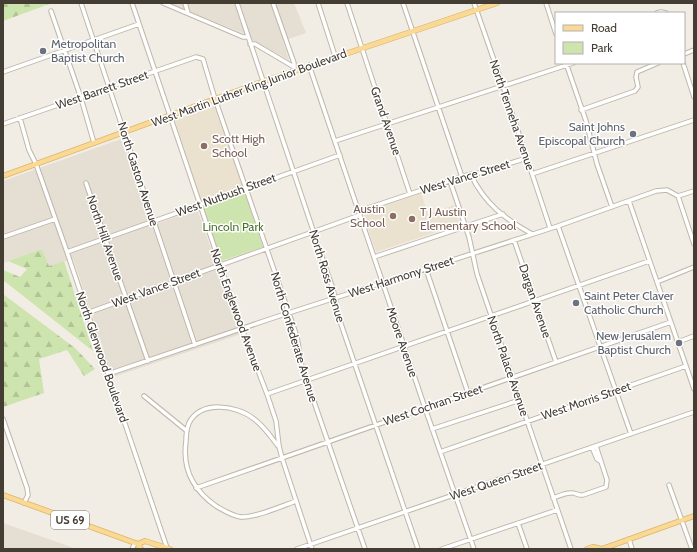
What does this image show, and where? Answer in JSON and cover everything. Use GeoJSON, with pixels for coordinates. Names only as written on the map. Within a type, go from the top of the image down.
{"type":"FeatureCollection","features":[{"type":"Feature","properties":{"kind":"main road","name":"West Martin Luther King Junior Boulevard"},"geometry":{"type":"LineString","coordinates":[[3,176],[262,82],[294,68],[309,65],[497,3]]}},
{"type":"Feature","properties":{"kind":"main road","name":"US 69"},"geometry":{"type":"LineString","coordinates":[[3,495],[137,544],[145,541],[168,549]]}},
{"type":"Feature","properties":{"kind":"main road"},"geometry":{"type":"LineString","coordinates":[[587,549],[593,547],[602,549],[694,516]]}},
{"type":"Feature","properties":{"kind":"main road"},"geometry":{"type":"LineString","coordinates":[[137,544],[141,549]]}},
{"type":"Feature","properties":{"kind":"street","name":"North Gaston Avenue"},"geometry":{"type":"LineString","coordinates":[[81,3],[195,345]]}},
{"type":"Feature","properties":{"kind":"street","name":"North Englewood Avenue"},"geometry":{"type":"LineString","coordinates":[[132,3],[242,329],[276,421],[278,446],[312,549]]}},
{"type":"Feature","properties":{"kind":"street"},"geometry":{"type":"LineString","coordinates":[[163,3],[243,37],[248,37]]}},
{"type":"Feature","properties":{"kind":"street"},"geometry":{"type":"LineString","coordinates":[[185,3],[188,14]]}},
{"type":"Feature","properties":{"kind":"street","name":"North Ross Avenue"},"geometry":{"type":"LineString","coordinates":[[237,3],[262,82],[330,281],[339,318],[418,549]]}},
{"type":"Feature","properties":{"kind":"street"},"geometry":{"type":"LineString","coordinates":[[273,3],[294,63],[294,68]]}},
{"type":"Feature","properties":{"kind":"street"},"geometry":{"type":"LineString","coordinates":[[318,3],[336,56]]}},
{"type":"Feature","properties":{"kind":"street","name":"Grand Avenue"},"geometry":{"type":"LineString","coordinates":[[347,3],[410,194]]}},
{"type":"Feature","properties":{"kind":"street"},"geometry":{"type":"LineString","coordinates":[[403,3],[462,177]]}},
{"type":"Feature","properties":{"kind":"street","name":"North Tenneha Avenue"},"geometry":{"type":"LineString","coordinates":[[474,3],[550,228]]}},
{"type":"Feature","properties":{"kind":"street"},"geometry":{"type":"LineString","coordinates":[[546,3],[555,31]]}},
{"type":"Feature","properties":{"kind":"street"},"geometry":{"type":"LineString","coordinates":[[51,11],[81,98],[94,143]]}},
{"type":"Feature","properties":{"kind":"street"},"geometry":{"type":"LineString","coordinates":[[3,71],[139,24]]}},
{"type":"Feature","properties":{"kind":"street"},"geometry":{"type":"LineString","coordinates":[[250,44],[255,44],[294,68]]}},
{"type":"Feature","properties":{"kind":"street","name":"West Barrett Street"},"geometry":{"type":"LineString","coordinates":[[3,124],[196,57],[202,58]]}},
{"type":"Feature","properties":{"kind":"street","name":"North Confederate Avenue"},"geometry":{"type":"LineString","coordinates":[[202,58],[297,337],[302,367],[364,549]]}},
{"type":"Feature","properties":{"kind":"street"},"geometry":{"type":"LineString","coordinates":[[335,140],[438,108],[566,64],[612,207]]}},
{"type":"Feature","properties":{"kind":"street"},"geometry":{"type":"LineString","coordinates":[[581,110],[635,91],[638,87],[636,77],[637,72],[656,64]]}},
{"type":"Feature","properties":{"kind":"street"},"geometry":{"type":"LineString","coordinates":[[682,64],[694,97]]}},
{"type":"Feature","properties":{"kind":"street","name":"Moore Avenue"},"geometry":{"type":"LineString","coordinates":[[309,65],[474,549]]}},
{"type":"Feature","properties":{"kind":"street","name":"North Glenwood Boulevard"},"geometry":{"type":"LineString","coordinates":[[20,118],[29,150],[36,164],[67,252],[168,549]]}},
{"type":"Feature","properties":{"kind":"street"},"geometry":{"type":"LineString","coordinates":[[532,174],[694,120]]}},
{"type":"Feature","properties":{"kind":"street","name":"West Nutbush Street"},"geometry":{"type":"LineString","coordinates":[[67,252],[340,155]]}},
{"type":"Feature","properties":{"kind":"street","name":"West Vance Street"},"geometry":{"type":"LineString","coordinates":[[87,313],[314,232],[410,194],[527,158]]}},
{"type":"Feature","properties":{"kind":"street"},"geometry":{"type":"LineString","coordinates":[[471,175],[487,201],[532,234]]}},
{"type":"Feature","properties":{"kind":"street","name":"North Palace Avenue"},"geometry":{"type":"LineString","coordinates":[[450,181],[466,227],[477,274],[541,465],[571,549]]}},
{"type":"Feature","properties":{"kind":"street","name":"North Hill Avenue"},"geometry":{"type":"LineString","coordinates":[[86,183],[148,361]]}},
{"type":"Feature","properties":{"kind":"street","name":"West Harmony Street"},"geometry":{"type":"LineString","coordinates":[[108,374],[382,282],[558,226],[661,190],[672,192],[678,196]]}},
{"type":"Feature","properties":{"kind":"street"},"geometry":{"type":"LineString","coordinates":[[694,191],[678,196],[694,244]]}},
{"type":"Feature","properties":{"kind":"street"},"geometry":{"type":"LineString","coordinates":[[630,201],[694,389]]}},
{"type":"Feature","properties":{"kind":"street"},"geometry":{"type":"LineString","coordinates":[[374,257],[503,214]]}},
{"type":"Feature","properties":{"kind":"street"},"geometry":{"type":"LineString","coordinates":[[3,237],[55,219]]}},
{"type":"Feature","properties":{"kind":"street"},"geometry":{"type":"LineString","coordinates":[[558,226],[631,434]]}},
{"type":"Feature","properties":{"kind":"street","name":"Dargan Avenue"},"geometry":{"type":"LineString","coordinates":[[514,240],[556,362]]}},
{"type":"Feature","properties":{"kind":"street"},"geometry":{"type":"LineString","coordinates":[[267,394],[354,362],[535,301],[649,260]]}},
{"type":"Feature","properties":{"kind":"street"},"geometry":{"type":"LineString","coordinates":[[657,282],[694,268]]}},
{"type":"Feature","properties":{"kind":"street"},"geometry":{"type":"LineString","coordinates":[[426,269],[468,393]]}},
{"type":"Feature","properties":{"kind":"street","name":"West Cochran Street"},"geometry":{"type":"LineString","coordinates":[[196,488],[671,322]]}},
{"type":"Feature","properties":{"kind":"street"},"geometry":{"type":"LineString","coordinates":[[678,342],[694,336]]}},
{"type":"Feature","properties":{"kind":"street","name":"West Morris Street"},"geometry":{"type":"LineString","coordinates":[[440,452],[686,366]]}},
{"type":"Feature","properties":{"kind":"street"},"geometry":{"type":"LineString","coordinates":[[144,396],[187,431]]}},
{"type":"Feature","properties":{"kind":"street"},"geometry":{"type":"LineString","coordinates":[[432,428],[520,400]]}},
{"type":"Feature","properties":{"kind":"street"},"geometry":{"type":"LineString","coordinates":[[278,446],[255,419],[241,411],[226,407],[210,408],[198,414],[189,423],[185,444],[186,465],[196,488],[211,502],[225,511],[239,517],[254,515],[296,501]]}},
{"type":"Feature","properties":{"kind":"street","name":"West Queen Street"},"geometry":{"type":"LineString","coordinates":[[297,549],[694,412]]}},
{"type":"Feature","properties":{"kind":"street"},"geometry":{"type":"LineString","coordinates":[[3,419],[27,488],[28,495],[24,503]]}},
{"type":"Feature","properties":{"kind":"street"},"geometry":{"type":"LineString","coordinates":[[554,498],[571,492],[580,496],[606,487],[607,480],[594,447]]}},
{"type":"Feature","properties":{"kind":"street"},"geometry":{"type":"LineString","coordinates":[[669,485],[692,549]]}},
{"type":"Feature","properties":{"kind":"street"},"geometry":{"type":"LineString","coordinates":[[442,549],[557,510]]}},
{"type":"Feature","properties":{"kind":"street"},"geometry":{"type":"LineString","coordinates":[[518,523],[527,549]]}},
{"type":"Feature","properties":{"kind":"street"},"geometry":{"type":"LineString","coordinates":[[629,539],[632,549]]}},
{"type":"Feature","properties":{"kind":"street"},"geometry":{"type":"LineString","coordinates":[[132,549],[137,544]]}},
{"type":"Feature","properties":{"kind":"shaded area"},"geometry":{"type":"Polygon","coordinates":[[[169,3],[294,3],[306,33],[283,41],[289,60],[251,39],[250,36],[169,3]]]}},
{"type":"Feature","properties":{"kind":"shaded area"},"geometry":{"type":"Polygon","coordinates":[[[214,106],[245,192],[203,207],[175,120],[214,106]]]}},
{"type":"Feature","properties":{"kind":"shaded area"},"geometry":{"type":"Polygon","coordinates":[[[121,139],[151,226],[197,209],[241,334],[113,377],[73,259],[49,266],[42,249],[3,263],[3,181],[121,139]]]}},
{"type":"Feature","properties":{"kind":"shaded area","name":"T J Austin Elementary School"},"geometry":{"type":"Polygon","coordinates":[[[421,193],[428,214],[454,205],[460,224],[376,252],[363,213],[421,193]]]}},
{"type":"Feature","properties":{"kind":"shaded area"},"geometry":{"type":"Polygon","coordinates":[[[3,523],[77,549],[3,549],[3,523]]]}},
{"type":"Feature","properties":{"kind":"green space"},"geometry":{"type":"Polygon","coordinates":[[[3,3],[52,3],[3,21],[3,3]]]}},
{"type":"Feature","properties":{"kind":"green space","name":"Lincoln Park"},"geometry":{"type":"Polygon","coordinates":[[[245,192],[263,247],[221,261],[203,207],[245,192]]]}},
{"type":"Feature","properties":{"kind":"green space"},"geometry":{"type":"Polygon","coordinates":[[[42,249],[49,266],[64,261],[93,351],[3,280],[3,270],[20,277],[27,269],[8,261],[42,249]]]}},
{"type":"Feature","properties":{"kind":"green space"},"geometry":{"type":"Polygon","coordinates":[[[3,294],[75,348],[95,369],[84,376],[67,350],[39,359],[44,393],[3,407],[3,294]]]}},
{"type":"Feature","properties":{"kind":"place","name":"Metropolitan Baptist Church"},"geometry":{"type":"Point","coordinates":[43,51]}},
{"type":"Feature","properties":{"kind":"place","name":"Saint Johns Episcopal Church"},"geometry":{"type":"Point","coordinates":[633,134]}},
{"type":"Feature","properties":{"kind":"place","name":"Scott High School"},"geometry":{"type":"Point","coordinates":[204,146]}},
{"type":"Feature","properties":{"kind":"place","name":"Austin School"},"geometry":{"type":"Point","coordinates":[393,216]}},
{"type":"Feature","properties":{"kind":"place","name":"T J Austin Elementary School"},"geometry":{"type":"Point","coordinates":[412,219]}},
{"type":"Feature","properties":{"kind":"place","name":"Saint Peter Claver Catholic Church"},"geometry":{"type":"Point","coordinates":[576,303]}},
{"type":"Feature","properties":{"kind":"place","name":"New Jerusalem Baptist Church"},"geometry":{"type":"Point","coordinates":[679,343]}}]}
